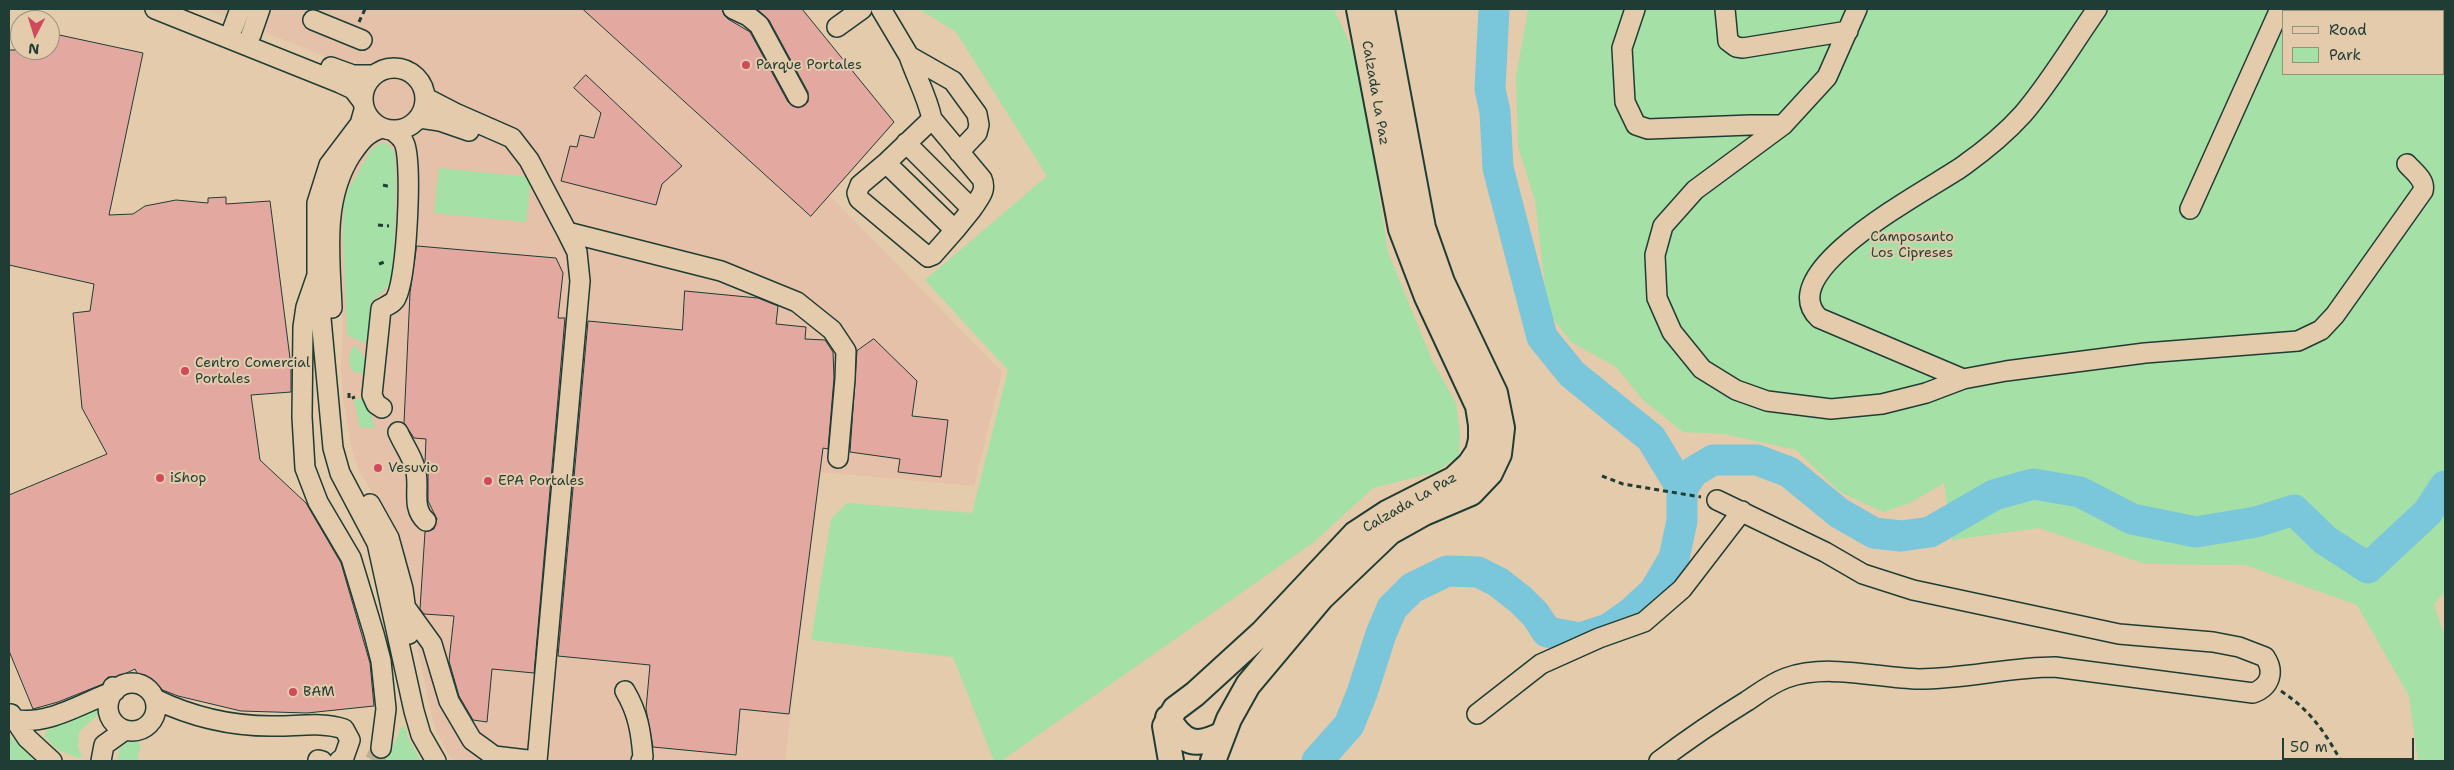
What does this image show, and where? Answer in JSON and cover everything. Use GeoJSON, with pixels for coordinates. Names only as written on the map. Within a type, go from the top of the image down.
{"type":"FeatureCollection","features":[{"type":"Feature","properties":{"kind":"main road","name":"Calzada La Paz"},"geometry":{"type":"LineString","coordinates":[[1168,718],[1263,632],[1356,534],[1387,513],[1454,479],[1470,464],[1479,446],[1481,424],[1474,397],[1422,284],[1401,229],[1360,9]]}},
{"type":"Feature","properties":{"kind":"main road","name":"Calzada La Paz"},"geometry":{"type":"LineString","coordinates":[[1212,761],[1229,719],[1248,685],[1334,585],[1390,532],[1416,517],[1471,493],[1490,473],[1499,454],[1502,428],[1495,392],[1442,282],[1423,228],[1382,9]]}},
{"type":"Feature","properties":{"kind":"main road"},"geometry":{"type":"LineString","coordinates":[[1168,718],[1182,737],[1192,742],[1202,744],[1223,734]]}},
{"type":"Feature","properties":{"kind":"main road"},"geometry":{"type":"LineString","coordinates":[[1168,718],[1165,734],[1171,761]]}},
{"type":"Feature","properties":{"kind":"street"},"geometry":{"type":"LineString","coordinates":[[155,9],[340,83],[352,90],[374,123],[400,136],[405,146],[408,163],[405,282]]}},
{"type":"Feature","properties":{"kind":"street"},"geometry":{"type":"LineString","coordinates":[[185,9],[354,76],[374,76],[392,68],[411,73],[424,88],[426,98],[416,122],[415,165],[405,282],[396,300],[381,309],[372,398],[382,408]]}},
{"type":"Feature","properties":{"kind":"street"},"geometry":{"type":"LineString","coordinates":[[233,28],[240,9]]}},
{"type":"Feature","properties":{"kind":"street"},"geometry":{"type":"LineString","coordinates":[[251,34],[260,9]]}},
{"type":"Feature","properties":{"kind":"street"},"geometry":{"type":"LineString","coordinates":[[733,9],[748,16],[759,25],[798,97]]}},
{"type":"Feature","properties":{"kind":"street"},"geometry":{"type":"LineString","coordinates":[[837,27],[862,9]]}},
{"type":"Feature","properties":{"kind":"street"},"geometry":{"type":"LineString","coordinates":[[881,9],[908,56],[916,78],[928,99],[932,119],[982,179],[985,186],[982,194],[955,230],[933,255],[928,257],[859,199],[857,193],[860,185],[932,119]]}},
{"type":"Feature","properties":{"kind":"street"},"geometry":{"type":"LineString","coordinates":[[1635,9],[1622,48],[1625,102],[1636,125],[1648,129],[1750,124],[1783,125]]}},
{"type":"Feature","properties":{"kind":"street"},"geometry":{"type":"LineString","coordinates":[[1725,9],[1728,41],[1736,47],[1744,48],[1848,31]]}},
{"type":"Feature","properties":{"kind":"street"},"geometry":{"type":"LineString","coordinates":[[1857,9],[1827,77],[1783,125],[1695,190],[1663,226],[1655,254],[1657,298],[1672,332],[1702,369],[1736,390],[1768,401],[1831,409],[1882,404],[1926,393],[1964,379],[2006,371],[2145,354],[2298,341],[2321,330],[2335,315],[2424,191],[2423,181],[2407,164]]}},
{"type":"Feature","properties":{"kind":"street"},"geometry":{"type":"LineString","coordinates":[[1964,379],[1818,318],[1811,310],[1809,298],[1817,276],[1833,254],[1858,234],[1963,166],[1989,146],[2023,114],[2097,9]]}},
{"type":"Feature","properties":{"kind":"street"},"geometry":{"type":"LineString","coordinates":[[2190,209],[2280,9]]}},
{"type":"Feature","properties":{"kind":"street"},"geometry":{"type":"LineString","coordinates":[[313,20],[362,40]]}},
{"type":"Feature","properties":{"kind":"street"},"geometry":{"type":"LineString","coordinates":[[908,56],[953,81],[978,114],[979,125],[977,133],[959,152]]}},
{"type":"Feature","properties":{"kind":"street"},"geometry":{"type":"LineString","coordinates":[[374,76],[365,88],[360,124],[328,165],[321,184],[317,203],[317,275],[333,448],[340,473],[377,543],[414,711],[421,735],[436,761]]}},
{"type":"Feature","properties":{"kind":"street"},"geometry":{"type":"LineString","coordinates":[[928,99],[953,81]]}},
{"type":"Feature","properties":{"kind":"street"},"geometry":{"type":"LineString","coordinates":[[406,608],[432,644],[449,701],[472,740],[494,756],[537,761],[580,281],[577,252],[529,160],[512,138],[426,98]]}},
{"type":"Feature","properties":{"kind":"street"},"geometry":{"type":"LineString","coordinates":[[445,761],[437,750],[422,708],[403,588],[389,538],[350,472],[342,443],[335,388],[330,246],[332,198],[343,169],[361,140],[371,132],[416,122],[440,122],[479,135],[529,160]]}},
{"type":"Feature","properties":{"kind":"street"},"geometry":{"type":"LineString","coordinates":[[906,143],[972,208]]}},
{"type":"Feature","properties":{"kind":"street"},"geometry":{"type":"LineString","coordinates":[[886,163],[955,230]]}},
{"type":"Feature","properties":{"kind":"street"},"geometry":{"type":"LineString","coordinates":[[567,232],[721,271],[797,302],[832,330],[846,351],[838,458]]}},
{"type":"Feature","properties":{"kind":"street"},"geometry":{"type":"LineString","coordinates":[[330,246],[306,307],[303,326],[302,448],[311,487],[351,558],[374,634],[381,661],[386,709],[382,748]]}},
{"type":"Feature","properties":{"kind":"street"},"geometry":{"type":"LineString","coordinates":[[398,432],[416,470],[416,498],[420,516],[426,521]]}},
{"type":"Feature","properties":{"kind":"street"},"geometry":{"type":"LineString","coordinates":[[1659,761],[1696,733],[1770,687],[1786,678],[1812,672],[1918,679],[1962,677],[2032,667],[2055,667],[2253,693],[2264,687],[2268,682],[2271,670],[2265,658],[2252,651],[2213,642],[2119,634],[1913,590],[1863,574],[1825,552],[1717,500]]}},
{"type":"Feature","properties":{"kind":"street"},"geometry":{"type":"LineString","coordinates":[[1477,714],[1541,664],[1599,638],[1644,622],[1682,588],[1742,511]]}},
{"type":"Feature","properties":{"kind":"street"},"geometry":{"type":"LineString","coordinates":[[119,683],[110,698],[109,713],[117,726],[125,730],[139,730],[152,721],[156,707],[155,699]]}},
{"type":"Feature","properties":{"kind":"street"},"geometry":{"type":"LineString","coordinates":[[11,713],[24,722],[38,721],[119,683],[144,687],[155,699],[196,714],[237,724],[269,726],[334,725],[344,729],[350,740],[344,757],[339,761]]}},
{"type":"Feature","properties":{"kind":"street"},"geometry":{"type":"LineString","coordinates":[[625,691],[634,706],[641,728],[643,758],[641,761]]}},
{"type":"Feature","properties":{"kind":"street"},"geometry":{"type":"LineString","coordinates":[[11,713],[27,738],[52,761]]}},
{"type":"Feature","properties":{"kind":"street"},"geometry":{"type":"LineString","coordinates":[[101,761],[104,745],[125,730]]}},
{"type":"Feature","properties":{"kind":"path"},"geometry":{"type":"LineString","coordinates":[[349,393],[349,399]]}},
{"type":"Feature","properties":{"kind":"path"},"geometry":{"type":"LineString","coordinates":[[1602,476],[1623,484],[1717,500]]}},
{"type":"Feature","properties":{"kind":"path"},"geometry":{"type":"LineString","coordinates":[[2268,682],[2300,703],[2322,728],[2341,761]]}},
{"type":"Feature","properties":{"kind":"shaded area"},"geometry":{"type":"Polygon","coordinates":[[[206,9],[802,9],[894,122],[830,196],[1002,372],[974,486],[820,472],[785,761],[454,761],[450,757],[436,731],[430,708],[417,645],[411,577],[396,531],[358,469],[351,445],[343,397],[341,371],[343,325],[337,233],[340,202],[350,174],[366,149],[337,61],[206,9]]]}},
{"type":"Feature","properties":{"kind":"green space"},"geometry":{"type":"Polygon","coordinates":[[[919,9],[1334,9],[1359,64],[1388,252],[1432,360],[1456,403],[1460,432],[1459,456],[1436,472],[1373,488],[1314,542],[1001,761],[994,761],[953,657],[811,640],[831,519],[847,503],[972,513],[1008,370],[925,280],[1047,176],[956,32],[919,9]]]}},
{"type":"Feature","properties":{"kind":"green space","name":"Camposanto Los Cipreses"},"geometry":{"type":"Polygon","coordinates":[[[1528,9],[2445,9],[2445,591],[2434,605],[2445,637],[2445,761],[2418,761],[2409,696],[2357,605],[2245,565],[2145,564],[2039,528],[1952,540],[1944,483],[1910,503],[1883,512],[1840,492],[1796,450],[1724,434],[1683,432],[1643,400],[1616,367],[1571,342],[1548,312],[1535,201],[1518,146],[1516,77],[1528,9]]]}},
{"type":"Feature","properties":{"kind":"green space"},"geometry":{"type":"Polygon","coordinates":[[[379,144],[387,144],[394,153],[395,240],[390,283],[371,302],[369,337],[364,343],[347,335],[343,235],[344,203],[348,190],[371,150],[379,144]]]}},
{"type":"Feature","properties":{"kind":"green space"},"geometry":{"type":"Polygon","coordinates":[[[439,168],[531,177],[526,222],[434,213],[439,168]]]}},
{"type":"Feature","properties":{"kind":"green space"},"geometry":{"type":"Polygon","coordinates":[[[355,345],[367,360],[367,371],[363,374],[352,371],[349,361],[350,354],[355,345]]]}},
{"type":"Feature","properties":{"kind":"green space"},"geometry":{"type":"Polygon","coordinates":[[[366,397],[375,429],[360,427],[354,400],[366,397]]]}},
{"type":"Feature","properties":{"kind":"green space"},"geometry":{"type":"Polygon","coordinates":[[[103,707],[104,709],[79,732],[78,748],[82,756],[79,758],[58,750],[45,737],[46,731],[57,724],[103,707]]]}},
{"type":"Feature","properties":{"kind":"green space"},"geometry":{"type":"Polygon","coordinates":[[[405,726],[408,738],[420,759],[418,761],[383,761],[397,738],[401,727],[405,726]]]}},
{"type":"Feature","properties":{"kind":"green space"},"geometry":{"type":"Polygon","coordinates":[[[9,735],[35,761],[9,761],[9,735]]]}},
{"type":"Feature","properties":{"kind":"green space"},"geometry":{"type":"Polygon","coordinates":[[[131,740],[137,741],[141,746],[137,759],[143,761],[118,761],[119,749],[131,740]]]}},
{"type":"Feature","properties":{"kind":"building","name":"Parque Portales"},"geometry":{"type":"Polygon","coordinates":[[[583,9],[722,9],[728,19],[750,32],[788,102],[798,108],[808,102],[808,92],[769,20],[757,9],[802,9],[894,122],[811,216],[583,9]]]}},
{"type":"Feature","properties":{"kind":"building","name":"Centro Comercial Portales"},"geometry":{"type":"Polygon","coordinates":[[[60,35],[143,53],[109,215],[133,214],[145,206],[176,200],[208,203],[208,198],[226,197],[226,204],[270,201],[291,366],[291,392],[251,395],[260,460],[306,503],[341,563],[370,663],[374,706],[307,713],[241,711],[178,696],[160,689],[140,679],[135,669],[118,677],[108,677],[103,684],[58,702],[33,709],[9,651],[9,495],[107,454],[82,408],[73,313],[90,311],[94,284],[9,265],[9,50],[10,60],[60,60],[60,35]]]}},
{"type":"Feature","properties":{"kind":"building"},"geometry":{"type":"Polygon","coordinates":[[[586,75],[682,166],[662,184],[656,205],[561,181],[570,146],[577,147],[580,135],[594,138],[601,113],[574,88],[586,75]]]}},
{"type":"Feature","properties":{"kind":"building","name":"EPA Portales"},"geometry":{"type":"Polygon","coordinates":[[[417,246],[556,258],[563,273],[558,318],[565,318],[534,673],[492,669],[487,722],[473,720],[459,696],[449,661],[454,616],[424,614],[420,609],[425,532],[434,529],[437,519],[428,501],[428,474],[425,462],[426,439],[414,438],[404,423],[410,293],[417,246]]]}},
{"type":"Feature","properties":{"kind":"building"},"geometry":{"type":"Polygon","coordinates":[[[685,291],[758,298],[778,306],[776,324],[806,327],[805,339],[825,340],[833,352],[834,378],[828,449],[823,448],[789,714],[740,709],[736,755],[653,747],[646,709],[650,665],[558,656],[588,321],[682,330],[685,291]]]}},
{"type":"Feature","properties":{"kind":"building"},"geometry":{"type":"Polygon","coordinates":[[[874,339],[917,381],[912,416],[948,420],[941,477],[898,472],[900,459],[850,452],[857,351],[874,339]]]}},
{"type":"Feature","properties":{"kind":"waterway"},"geometry":{"type":"LineString","coordinates":[[1317,761],[1349,725],[1392,608],[1412,588],[1447,571],[1478,572],[1498,582],[1521,600],[1535,614],[1547,632],[1580,638],[1608,629],[1631,613],[1654,592],[1674,558],[1682,521],[1682,489],[1651,438],[1572,374],[1542,337],[1498,168],[1495,112],[1490,89],[1494,9]]}},
{"type":"Feature","properties":{"kind":"waterway"},"geometry":{"type":"LineString","coordinates":[[1682,489],[1693,472],[1713,460],[1757,460],[1789,472],[1839,513],[1874,533],[1901,536],[1930,532],[1994,495],[2033,484],[2080,492],[2132,519],[2196,532],[2256,522],[2294,510],[2325,540],[2368,568],[2428,512],[2445,486]]}},
{"type":"Feature","properties":{"kind":"tunnel"},"geometry":{"type":"LineString","coordinates":[[374,761],[381,748]]}},
{"type":"Feature","properties":{"kind":"place","name":"Parque Portales"},"geometry":{"type":"Point","coordinates":[746,65]}},
{"type":"Feature","properties":{"kind":"place","name":"Centro Comercial Portales"},"geometry":{"type":"Point","coordinates":[185,371]}},
{"type":"Feature","properties":{"kind":"place","name":"Vesuvio"},"geometry":{"type":"Point","coordinates":[378,468]}},
{"type":"Feature","properties":{"kind":"place","name":"iShop"},"geometry":{"type":"Point","coordinates":[160,478]}},
{"type":"Feature","properties":{"kind":"place","name":"EPA Portales"},"geometry":{"type":"Point","coordinates":[488,481]}},
{"type":"Feature","properties":{"kind":"place","name":"BAM"},"geometry":{"type":"Point","coordinates":[293,692]}}]}
